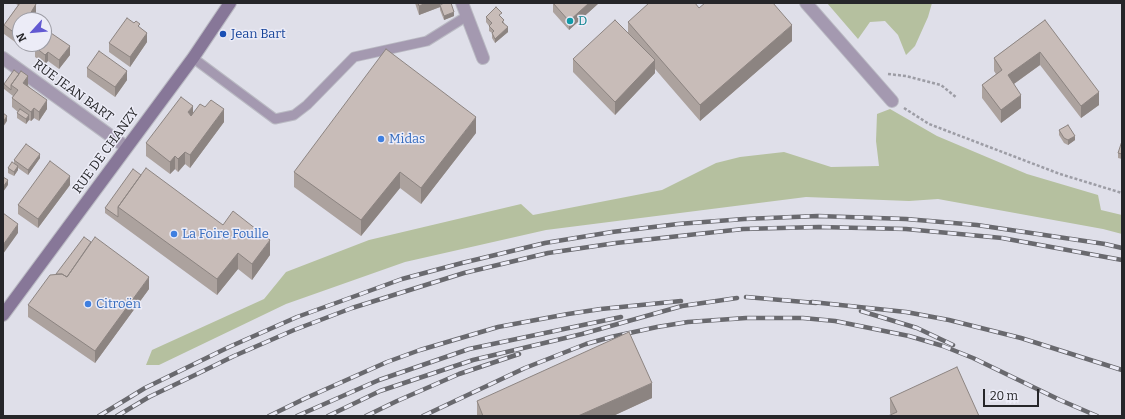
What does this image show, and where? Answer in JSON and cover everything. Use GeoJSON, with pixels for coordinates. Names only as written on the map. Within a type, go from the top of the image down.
{"type":"FeatureCollection","features":[{"type":"Feature","properties":{"kind":"main road","name":"RUE DE CHANZY"},"geometry":{"type":"LineString","coordinates":[[3,315],[193,58],[230,3]]}},
{"type":"Feature","properties":{"kind":"street"},"geometry":{"type":"LineString","coordinates":[[462,3],[483,58]]}},
{"type":"Feature","properties":{"kind":"street"},"geometry":{"type":"LineString","coordinates":[[806,3],[892,100]]}},
{"type":"Feature","properties":{"kind":"street","name":"RUE JEAN BART"},"geometry":{"type":"LineString","coordinates":[[3,58],[126,147]]}},
{"type":"Feature","properties":{"kind":"lane"},"geometry":{"type":"LineString","coordinates":[[193,58],[275,119],[294,115],[307,105],[354,57],[427,41],[467,16]]}},
{"type":"Feature","properties":{"kind":"path"},"geometry":{"type":"LineString","coordinates":[[866,71],[906,76],[940,85],[957,98]]}},
{"type":"Feature","properties":{"kind":"path"},"geometry":{"type":"LineString","coordinates":[[892,100],[929,124],[1060,174],[1122,193]]}},
{"type":"Feature","properties":{"kind":"green space"},"geometry":{"type":"Polygon","coordinates":[[[827,3],[932,3],[928,17],[915,46],[906,55],[898,35],[885,21],[870,22],[858,39],[827,3]]]}},
{"type":"Feature","properties":{"kind":"green space"},"geometry":{"type":"Polygon","coordinates":[[[890,109],[937,136],[1027,174],[1098,195],[1101,210],[1122,215],[1122,234],[1103,229],[938,199],[909,201],[806,197],[546,230],[405,262],[286,304],[159,365],[146,365],[152,350],[264,299],[286,272],[369,240],[521,204],[533,215],[662,190],[716,163],[740,157],[784,152],[831,167],[879,166],[876,141],[877,114],[890,109]]]}},
{"type":"Feature","properties":{"kind":"building"},"geometry":{"type":"Polygon","coordinates":[[[20,3],[36,4],[31,12],[13,12],[20,3]]]}},
{"type":"Feature","properties":{"kind":"building"},"geometry":{"type":"Polygon","coordinates":[[[418,3],[426,3],[419,6],[418,3]]]}},
{"type":"Feature","properties":{"kind":"building"},"geometry":{"type":"Polygon","coordinates":[[[444,3],[451,3],[454,12],[444,16],[440,5],[444,3]]]}},
{"type":"Feature","properties":{"kind":"building"},"geometry":{"type":"Polygon","coordinates":[[[553,3],[589,3],[569,21],[553,3]]]}},
{"type":"Feature","properties":{"kind":"building"},"geometry":{"type":"Polygon","coordinates":[[[649,3],[695,3],[699,8],[705,3],[773,3],[792,25],[700,105],[628,22],[649,3]]]}},
{"type":"Feature","properties":{"kind":"building"},"geometry":{"type":"Polygon","coordinates":[[[496,7],[502,13],[499,15],[504,20],[502,22],[508,27],[495,39],[492,33],[494,31],[489,26],[492,23],[486,17],[496,7]]]}},
{"type":"Feature","properties":{"kind":"building"},"geometry":{"type":"Polygon","coordinates":[[[12,14],[12,31],[4,25],[12,14]]]}},
{"type":"Feature","properties":{"kind":"building"},"geometry":{"type":"Polygon","coordinates":[[[127,18],[134,23],[136,21],[140,24],[138,26],[147,33],[130,57],[109,43],[127,18]]]}},
{"type":"Feature","properties":{"kind":"building"},"geometry":{"type":"Polygon","coordinates":[[[615,20],[655,60],[615,102],[573,59],[615,20]]]}},
{"type":"Feature","properties":{"kind":"building"},"geometry":{"type":"Polygon","coordinates":[[[1045,20],[1099,92],[1081,106],[1040,52],[1008,75],[1021,95],[1001,110],[982,85],[1002,70],[994,58],[1045,20]]]}},
{"type":"Feature","properties":{"kind":"building"},"geometry":{"type":"Polygon","coordinates":[[[52,34],[70,46],[59,60],[48,52],[52,52],[52,34]]]}},
{"type":"Feature","properties":{"kind":"building"},"geometry":{"type":"Polygon","coordinates":[[[386,49],[476,117],[421,188],[400,172],[361,220],[294,172],[386,49]]]}},
{"type":"Feature","properties":{"kind":"building"},"geometry":{"type":"Polygon","coordinates":[[[99,51],[127,71],[115,87],[87,68],[99,51]]]}},
{"type":"Feature","properties":{"kind":"building"},"geometry":{"type":"Polygon","coordinates":[[[41,52],[48,52],[45,55],[41,52]]]}},
{"type":"Feature","properties":{"kind":"building"},"geometry":{"type":"Polygon","coordinates":[[[14,70],[19,74],[11,85],[11,90],[4,84],[14,70]]]}},
{"type":"Feature","properties":{"kind":"building"},"geometry":{"type":"Polygon","coordinates":[[[21,71],[28,76],[23,83],[47,100],[39,112],[34,108],[31,112],[12,98],[18,90],[11,85],[21,71]]]}},
{"type":"Feature","properties":{"kind":"building"},"geometry":{"type":"Polygon","coordinates":[[[181,97],[193,106],[188,112],[191,116],[200,104],[205,107],[211,100],[224,109],[190,155],[185,152],[178,159],[175,156],[170,162],[146,143],[181,97]]]}},
{"type":"Feature","properties":{"kind":"building"},"geometry":{"type":"Polygon","coordinates":[[[20,109],[29,115],[26,119],[17,113],[20,109]]]}},
{"type":"Feature","properties":{"kind":"building"},"geometry":{"type":"Polygon","coordinates":[[[3,113],[7,116],[3,122],[3,113]]]}},
{"type":"Feature","properties":{"kind":"building"},"geometry":{"type":"Polygon","coordinates":[[[1068,125],[1075,136],[1068,140],[1064,138],[1059,130],[1068,125]]]}},
{"type":"Feature","properties":{"kind":"building"},"geometry":{"type":"Polygon","coordinates":[[[26,144],[40,154],[28,170],[14,160],[26,144]]]}},
{"type":"Feature","properties":{"kind":"building"},"geometry":{"type":"Polygon","coordinates":[[[1121,144],[1122,145],[1122,154],[1118,153],[1121,144]]]}},
{"type":"Feature","properties":{"kind":"building"},"geometry":{"type":"Polygon","coordinates":[[[50,161],[70,176],[38,219],[18,205],[50,161]]]}},
{"type":"Feature","properties":{"kind":"building"},"geometry":{"type":"Polygon","coordinates":[[[12,162],[18,166],[14,172],[8,168],[12,162]]]}},
{"type":"Feature","properties":{"kind":"building","name":"La Foire Foulle"},"geometry":{"type":"Polygon","coordinates":[[[146,168],[223,225],[233,211],[270,240],[252,264],[238,253],[217,279],[118,207],[146,168]]]}},
{"type":"Feature","properties":{"kind":"building"},"geometry":{"type":"Polygon","coordinates":[[[133,169],[141,175],[118,207],[118,217],[105,208],[133,169]]]}},
{"type":"Feature","properties":{"kind":"building"},"geometry":{"type":"Polygon","coordinates":[[[3,177],[8,180],[3,187],[3,177]]]}},
{"type":"Feature","properties":{"kind":"building"},"geometry":{"type":"Polygon","coordinates":[[[3,213],[18,224],[3,245],[3,213]]]}},
{"type":"Feature","properties":{"kind":"building"},"geometry":{"type":"Polygon","coordinates":[[[84,237],[91,242],[67,277],[62,274],[56,274],[84,237]]]}},
{"type":"Feature","properties":{"kind":"building","name":"Citroën"},"geometry":{"type":"Polygon","coordinates":[[[95,237],[149,277],[95,351],[28,305],[50,275],[62,274],[67,277],[95,237]]]}},
{"type":"Feature","properties":{"kind":"building"},"geometry":{"type":"Polygon","coordinates":[[[629,332],[652,383],[578,416],[483,416],[477,401],[629,332]]]}},
{"type":"Feature","properties":{"kind":"building"},"geometry":{"type":"Polygon","coordinates":[[[957,367],[979,416],[888,416],[897,412],[890,398],[957,367]]]}},
{"type":"Feature","properties":{"kind":"railway"},"geometry":{"type":"LineString","coordinates":[[99,416],[145,388],[229,347],[297,317],[402,279],[545,243],[612,232],[678,224],[744,219],[818,216],[906,219],[977,225],[1105,244],[1122,248]]}},
{"type":"Feature","properties":{"kind":"railway"},"geometry":{"type":"LineString","coordinates":[[117,416],[149,397],[234,356],[294,330],[352,308],[464,273],[548,253],[616,243],[743,229],[819,227],[906,229],[1002,238],[1122,260]]}},
{"type":"Feature","properties":{"kind":"railway"},"geometry":{"type":"LineString","coordinates":[[746,297],[816,303]]}},
{"type":"Feature","properties":{"kind":"railway"},"geometry":{"type":"LineString","coordinates":[[328,416],[380,391],[473,360],[582,334],[682,306],[737,298]]}},
{"type":"Feature","properties":{"kind":"railway"},"geometry":{"type":"LineString","coordinates":[[269,416],[387,362],[420,350],[498,327],[601,309],[681,301]]}},
{"type":"Feature","properties":{"kind":"railway"},"geometry":{"type":"LineString","coordinates":[[812,302],[906,312],[949,320],[1021,338],[1122,370]]}},
{"type":"Feature","properties":{"kind":"railway"},"geometry":{"type":"LineString","coordinates":[[861,311],[917,328],[953,345]]}},
{"type":"Feature","properties":{"kind":"railway"},"geometry":{"type":"LineString","coordinates":[[297,416],[379,380],[469,349],[621,317]]}},
{"type":"Feature","properties":{"kind":"railway"},"geometry":{"type":"LineString","coordinates":[[423,416],[525,368],[586,344],[657,327],[688,322],[746,318],[803,318],[835,321],[909,336],[943,346],[973,358],[1097,416]]}},
{"type":"Feature","properties":{"kind":"railway"},"geometry":{"type":"LineString","coordinates":[[366,416],[459,374],[519,354]]}},
{"type":"Feature","properties":{"kind":"place","name":"D"},"geometry":{"type":"Point","coordinates":[570,21]}},
{"type":"Feature","properties":{"kind":"place","name":"Jean Bart"},"geometry":{"type":"Point","coordinates":[223,34]}},
{"type":"Feature","properties":{"kind":"place","name":"Midas"},"geometry":{"type":"Point","coordinates":[381,139]}},
{"type":"Feature","properties":{"kind":"place","name":"La Foire Foulle"},"geometry":{"type":"Point","coordinates":[174,234]}},
{"type":"Feature","properties":{"kind":"place","name":"Citroën"},"geometry":{"type":"Point","coordinates":[88,304]}}]}
